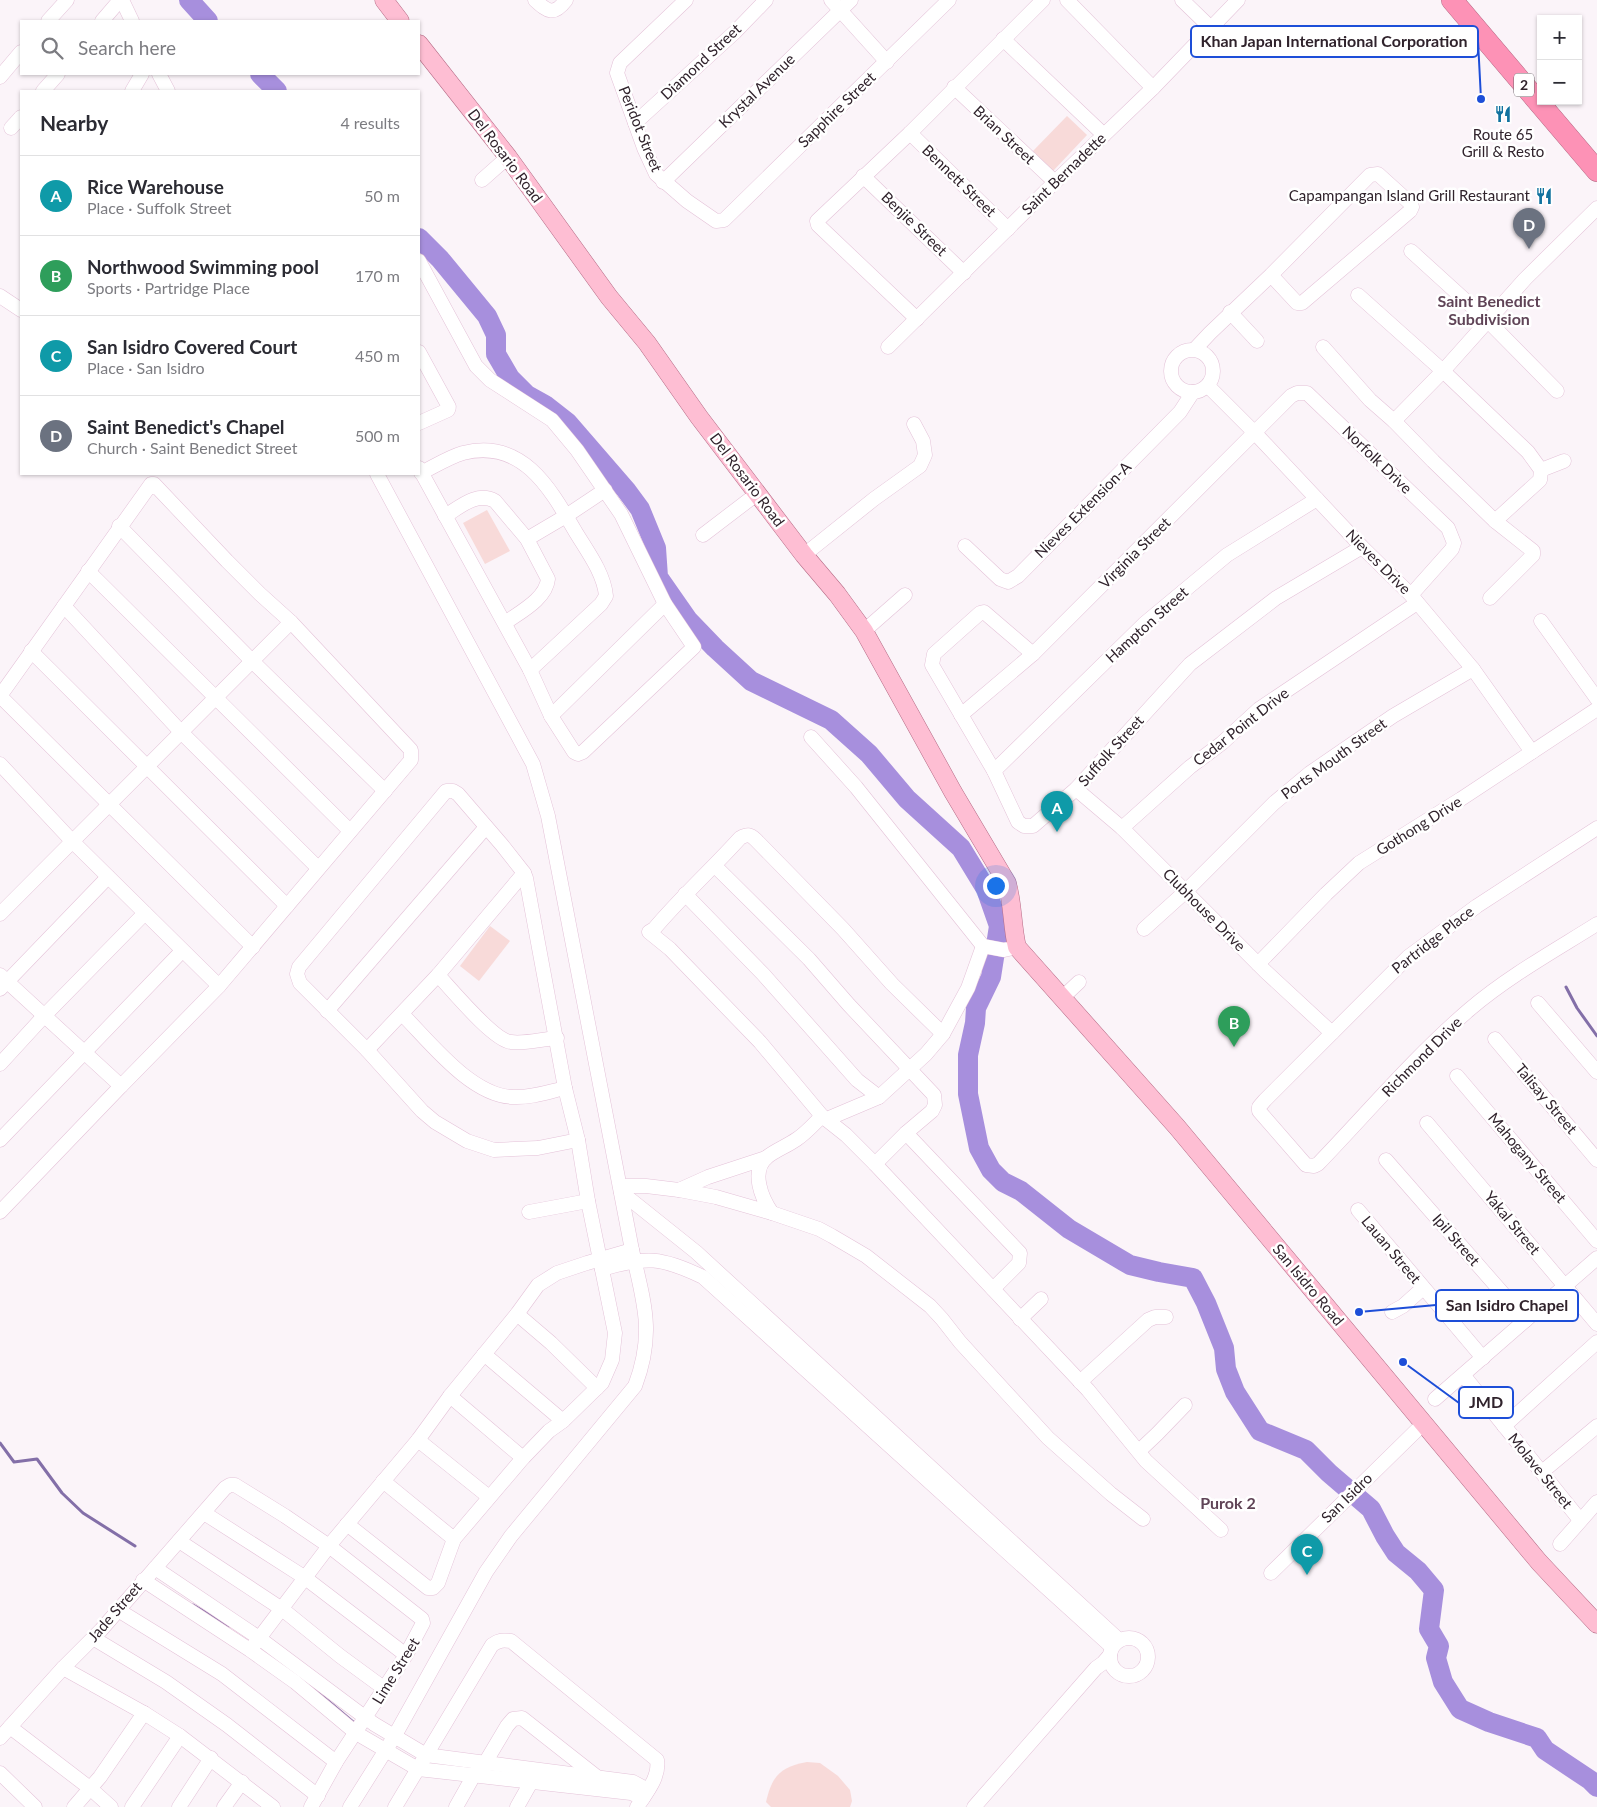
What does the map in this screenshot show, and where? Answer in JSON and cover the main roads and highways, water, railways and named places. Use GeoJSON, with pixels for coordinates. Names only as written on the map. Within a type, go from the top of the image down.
{"type":"FeatureCollection","features":[{"type":"Feature","properties":{"kind":"highway","name":"2"},"geometry":{"type":"LineString","coordinates":[[1452,0],[1597,171]]}},
{"type":"Feature","properties":{"kind":"main road"},"geometry":{"type":"LineString","coordinates":[[384,0],[399,20]]}},
{"type":"Feature","properties":{"kind":"main road","name":"Del Rosario Road"},"geometry":{"type":"LineString","coordinates":[[420,45],[508,157],[609,297],[647,343],[699,417],[804,555],[864,630],[953,792],[1007,883],[1014,932],[1011,948]]}},
{"type":"Feature","properties":{"kind":"main road","name":"San Isidro Road"},"geometry":{"type":"LineString","coordinates":[[1011,948],[1062,998],[1177,1127],[1539,1562],[1597,1624]]}},
{"type":"Feature","properties":{"kind":"waterway"},"geometry":{"type":"LineString","coordinates":[[189,0],[207,20]]}},
{"type":"Feature","properties":{"kind":"waterway"},"geometry":{"type":"LineString","coordinates":[[261,75],[276,90]]}},
{"type":"Feature","properties":{"kind":"waterway"},"geometry":{"type":"LineString","coordinates":[[420,239],[440,259],[487,316],[496,335],[496,354],[510,378],[527,395],[545,405],[568,423],[640,509],[656,548],[658,577],[688,620],[751,681],[831,720],[869,754],[907,799],[961,848],[986,889],[999,926],[991,977],[976,1008],[975,1023],[968,1055],[968,1094],[979,1148],[991,1170],[1003,1182],[1021,1191],[1069,1229],[1130,1265],[1193,1278],[1206,1303],[1224,1348],[1226,1369],[1235,1392],[1260,1431],[1306,1450],[1329,1473],[1371,1509],[1396,1553],[1418,1571],[1434,1590],[1429,1629],[1439,1646],[1436,1658],[1443,1682],[1460,1709],[1489,1722],[1537,1738],[1545,1750],[1590,1780],[1597,1787]]}},
{"type":"Feature","properties":{"kind":"waterway"},"geometry":{"type":"LineString","coordinates":[[1566,987],[1577,1008],[1597,1036]]}},
{"type":"Feature","properties":{"kind":"waterway"},"geometry":{"type":"LineString","coordinates":[[0,1443],[14,1462],[37,1459],[62,1493],[83,1513],[135,1546]]}},
{"type":"Feature","properties":{"kind":"waterway"},"geometry":{"type":"LineString","coordinates":[[193,1605],[229,1626]]}},
{"type":"Feature","properties":{"kind":"waterway"},"geometry":{"type":"LineString","coordinates":[[301,1678],[353,1722]]}},
{"type":"Feature","properties":{"kind":"place","name":"Khan Japan International Corporation"},"geometry":{"type":"Point","coordinates":[1481,99]}},
{"type":"Feature","properties":{"kind":"place","name":"Route 65 Grill & Resto"},"geometry":{"type":"Point","coordinates":[1503,114]}},
{"type":"Feature","properties":{"kind":"place","name":"Capampangan Island Grill Restaurant"},"geometry":{"type":"Point","coordinates":[1544,196]}},
{"type":"Feature","properties":{"kind":"place","name":"Saint Benedict's Chapel"},"geometry":{"type":"Point","coordinates":[1529,249]}},
{"type":"Feature","properties":{"kind":"place","name":"Rice Warehouse"},"geometry":{"type":"Point","coordinates":[1057,832]}},
{"type":"Feature","properties":{"kind":"place","name":"Northwood Swimming pool"},"geometry":{"type":"Point","coordinates":[1234,1047]}},
{"type":"Feature","properties":{"kind":"place","name":"San Isidro Chapel"},"geometry":{"type":"Point","coordinates":[1359,1312]}},
{"type":"Feature","properties":{"kind":"place","name":"JMD"},"geometry":{"type":"Point","coordinates":[1403,1362]}},
{"type":"Feature","properties":{"kind":"place","name":"San Isidro Covered Court"},"geometry":{"type":"Point","coordinates":[1307,1575]}},
{"type":"Feature","properties":{"kind":"district","name":"Saint Benedict Subdivision"},"geometry":{"type":"Point","coordinates":[1489,310]}},
{"type":"Feature","properties":{"kind":"district","name":"Purok 2"},"geometry":{"type":"Point","coordinates":[1228,1503]}}]}
